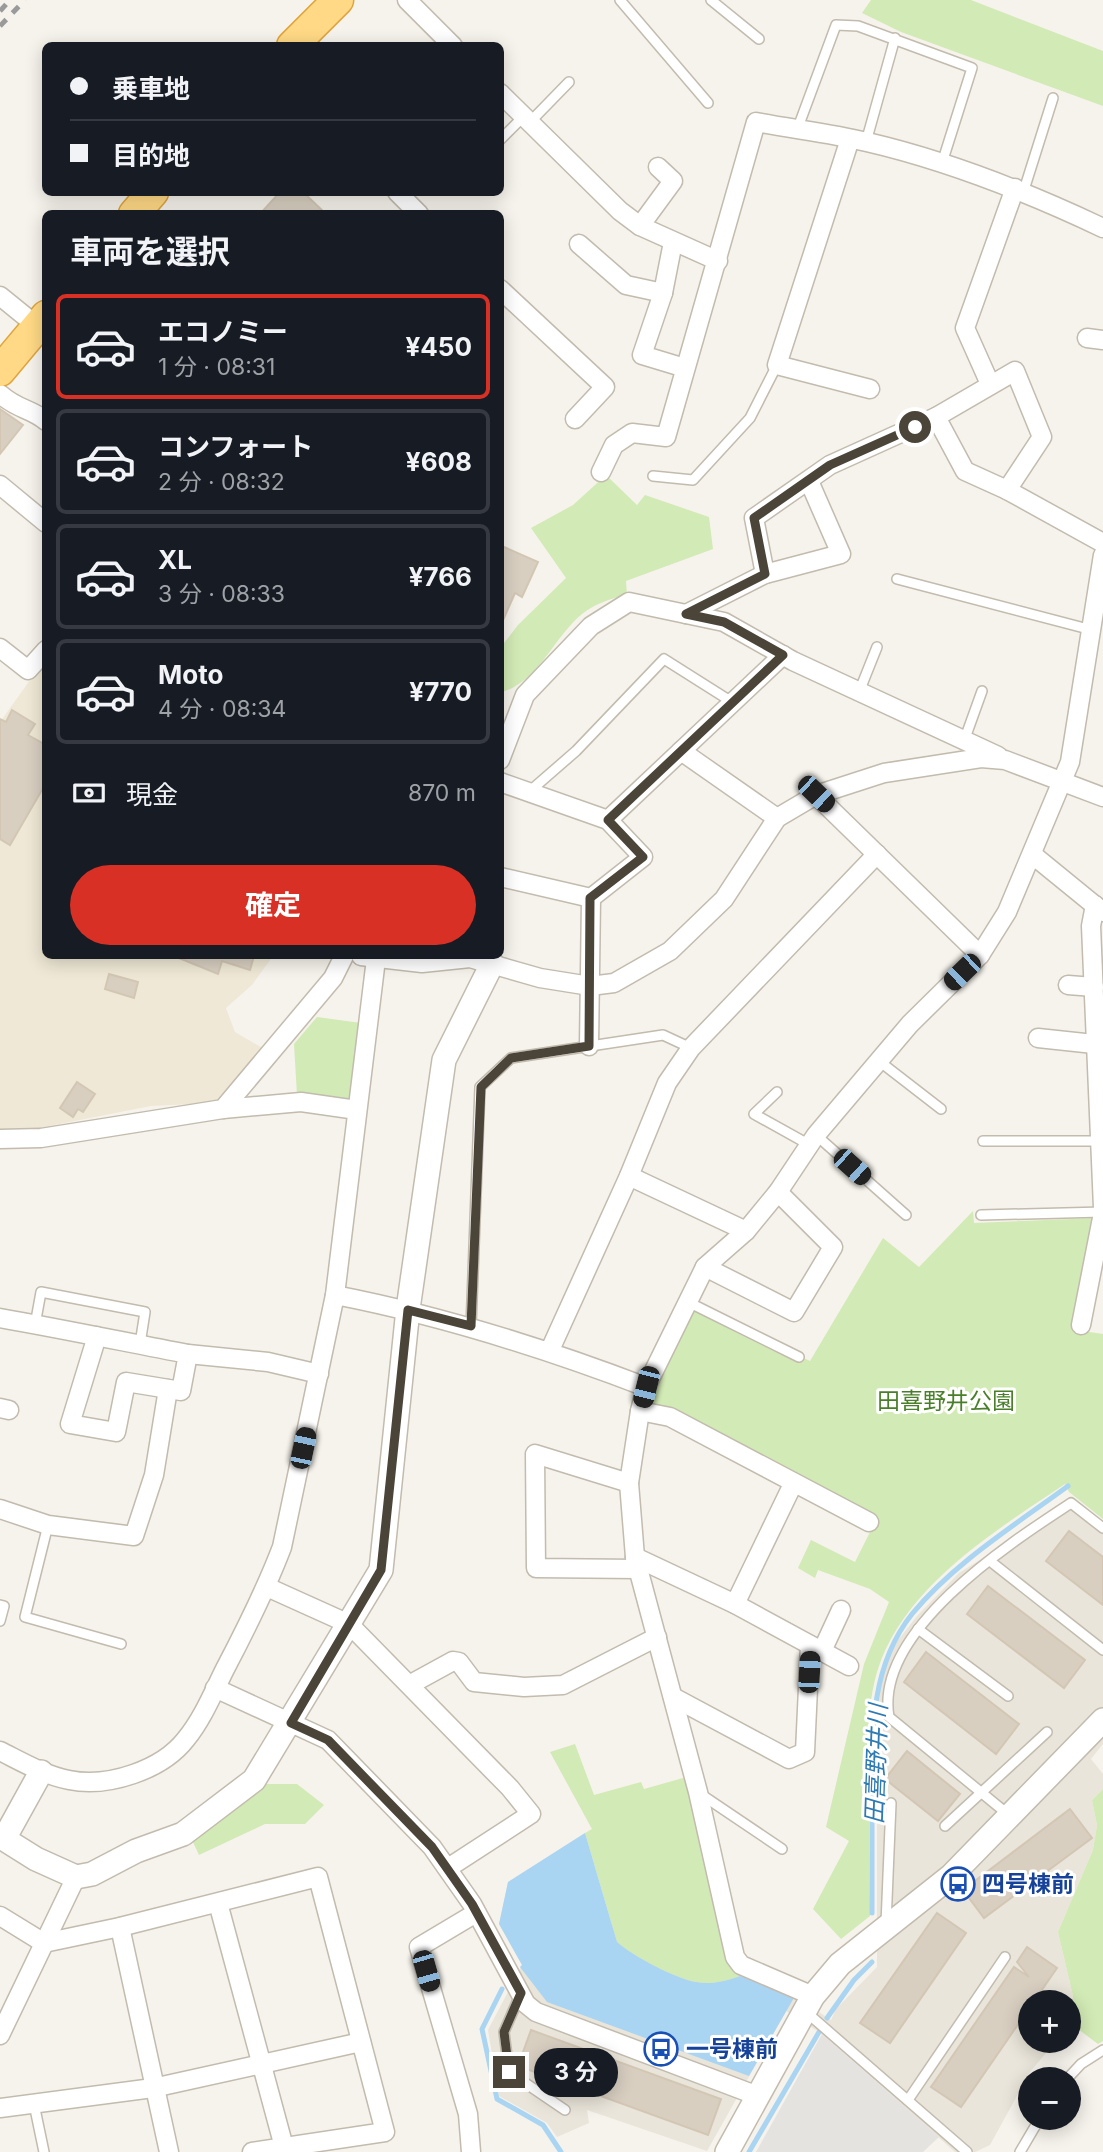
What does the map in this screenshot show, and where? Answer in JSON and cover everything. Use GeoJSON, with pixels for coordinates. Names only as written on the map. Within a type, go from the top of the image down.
{"type":"FeatureCollection","features":[{"type":"Feature","properties":{"kind":"highway"},"geometry":{"type":"LineString","coordinates":[[296,42],[338,0]]}},
{"type":"Feature","properties":{"kind":"highway"},"geometry":{"type":"LineString","coordinates":[[137,210],[150,196]]}},
{"type":"Feature","properties":{"kind":"highway"},"geometry":{"type":"LineString","coordinates":[[0,371],[41,321]]}},
{"type":"Feature","properties":{"kind":"street"},"geometry":{"type":"LineString","coordinates":[[407,0],[449,42]]}},
{"type":"Feature","properties":{"kind":"street"},"geometry":{"type":"LineString","coordinates":[[504,97],[620,211],[640,226],[718,261]]}},
{"type":"Feature","properties":{"kind":"street"},"geometry":{"type":"LineString","coordinates":[[601,472],[614,445],[632,433],[666,437],[756,122],[858,140],[942,163],[1019,189],[1103,228]]}},
{"type":"Feature","properties":{"kind":"street"},"geometry":{"type":"LineString","coordinates":[[858,140],[777,365],[870,389]]}},
{"type":"Feature","properties":{"kind":"street"},"geometry":{"type":"LineString","coordinates":[[640,226],[673,181],[658,167]]}},
{"type":"Feature","properties":{"kind":"street"},"geometry":{"type":"LineString","coordinates":[[990,384],[965,328],[1019,189]]}},
{"type":"Feature","properties":{"kind":"street"},"geometry":{"type":"LineString","coordinates":[[401,196],[415,210]]}},
{"type":"Feature","properties":{"kind":"street"},"geometry":{"type":"LineString","coordinates":[[673,242],[663,293],[642,355],[685,368]]}},
{"type":"Feature","properties":{"kind":"street"},"geometry":{"type":"LineString","coordinates":[[579,244],[626,285],[663,293]]}},
{"type":"Feature","properties":{"kind":"street"},"geometry":{"type":"LineString","coordinates":[[504,293],[605,387],[575,419]]}},
{"type":"Feature","properties":{"kind":"street"},"geometry":{"type":"LineString","coordinates":[[0,296],[41,321]]}},
{"type":"Feature","properties":{"kind":"street"},"geometry":{"type":"LineString","coordinates":[[765,574],[754,518],[830,465],[936,417],[1015,371],[1042,438],[1007,490]]}},
{"type":"Feature","properties":{"kind":"street"},"geometry":{"type":"LineString","coordinates":[[0,394],[16,408],[36,413],[42,418]]}},
{"type":"Feature","properties":{"kind":"street"},"geometry":{"type":"LineString","coordinates":[[936,417],[965,471],[1007,490],[1103,543]]}},
{"type":"Feature","properties":{"kind":"street"},"geometry":{"type":"LineString","coordinates":[[686,614],[765,574],[841,555],[808,481]]}},
{"type":"Feature","properties":{"kind":"street"},"geometry":{"type":"LineString","coordinates":[[0,485],[42,520]]}},
{"type":"Feature","properties":{"kind":"street"},"geometry":{"type":"LineString","coordinates":[[809,2003],[741,1965],[735,1957],[698,1792],[636,1563],[629,1483],[640,1411],[646,1387],[705,1268],[746,1231],[778,1192],[812,1139],[909,1024],[980,955],[1007,912],[1070,762],[1103,555]]}},
{"type":"Feature","properties":{"kind":"street"},"geometry":{"type":"LineString","coordinates":[[504,750],[525,695],[592,625],[629,602],[724,622],[783,655],[1005,760],[1103,797]]}},
{"type":"Feature","properties":{"kind":"street"},"geometry":{"type":"LineString","coordinates":[[0,648],[28,670],[42,654]]}},
{"type":"Feature","properties":{"kind":"street"},"geometry":{"type":"LineString","coordinates":[[608,820],[783,655]]}},
{"type":"Feature","properties":{"kind":"street"},"geometry":{"type":"LineString","coordinates":[[681,751],[777,818]]}},
{"type":"Feature","properties":{"kind":"street"},"geometry":{"type":"LineString","coordinates":[[428,959],[477,959],[540,978],[590,986],[614,983],[670,951],[723,899],[777,818],[816,794],[884,774],[981,758],[1005,760]]}},
{"type":"Feature","properties":{"kind":"street"},"geometry":{"type":"LineString","coordinates":[[504,783],[608,820],[643,857],[590,898]]}},
{"type":"Feature","properties":{"kind":"street"},"geometry":{"type":"LineString","coordinates":[[816,794],[980,955]]}},
{"type":"Feature","properties":{"kind":"street"},"geometry":{"type":"LineString","coordinates":[[550,1350],[629,1176],[667,1083],[691,1048],[877,854]]}},
{"type":"Feature","properties":{"kind":"street"},"geometry":{"type":"LineString","coordinates":[[1033,855],[1099,909],[1091,926],[1094,987],[1099,1018],[1094,1044],[1103,1211],[1081,1325]]}},
{"type":"Feature","properties":{"kind":"street"},"geometry":{"type":"LineString","coordinates":[[504,878],[590,898]]}},
{"type":"Feature","properties":{"kind":"street"},"geometry":{"type":"LineString","coordinates":[[589,1046],[590,898]]}},
{"type":"Feature","properties":{"kind":"street"},"geometry":{"type":"LineString","coordinates":[[223,1109],[333,978],[342,959]]}},
{"type":"Feature","properties":{"kind":"street"},"geometry":{"type":"LineString","coordinates":[[0,1751],[41,1772],[71,1780],[92,1781],[144,1770],[177,1750],[200,1721],[267,1587],[282,1547],[335,1295],[356,1110],[368,959]]}},
{"type":"Feature","properties":{"kind":"street"},"geometry":{"type":"LineString","coordinates":[[41,1772],[2,1837],[36,1859],[76,1877],[92,1874],[136,1851],[183,1834],[254,1780],[291,1723],[381,1570],[408,1310],[444,1060],[477,959]]}},
{"type":"Feature","properties":{"kind":"street"},"geometry":{"type":"LineString","coordinates":[[1068,985],[1094,987]]}},
{"type":"Feature","properties":{"kind":"street"},"geometry":{"type":"LineString","coordinates":[[1038,1038],[1094,1044]]}},
{"type":"Feature","properties":{"kind":"street"},"geometry":{"type":"LineString","coordinates":[[0,1139],[41,1139],[223,1109],[301,1102],[356,1110]]}},
{"type":"Feature","properties":{"kind":"street"},"geometry":{"type":"LineString","coordinates":[[629,1176],[746,1231]]}},
{"type":"Feature","properties":{"kind":"street"},"geometry":{"type":"LineString","coordinates":[[705,1268],[794,1312],[833,1247],[778,1192]]}},
{"type":"Feature","properties":{"kind":"street"},"geometry":{"type":"LineString","coordinates":[[335,1295],[471,1326],[550,1350],[646,1387]]}},
{"type":"Feature","properties":{"kind":"street"},"geometry":{"type":"LineString","coordinates":[[0,1318],[188,1354],[268,1362],[319,1374]]}},
{"type":"Feature","properties":{"kind":"street"},"geometry":{"type":"LineString","coordinates":[[97,1336],[70,1424],[116,1432],[125,1382],[181,1391],[188,1354]]}},
{"type":"Feature","properties":{"kind":"street"},"geometry":{"type":"LineString","coordinates":[[1,1513],[48,1525],[134,1536],[154,1475],[168,1389]]}},
{"type":"Feature","properties":{"kind":"street"},"geometry":{"type":"LineString","coordinates":[[640,1411],[670,1418],[869,1522]]}},
{"type":"Feature","properties":{"kind":"street"},"geometry":{"type":"LineString","coordinates":[[629,1483],[535,1454],[536,1568],[636,1563],[735,1604],[849,1666]]}},
{"type":"Feature","properties":{"kind":"street"},"geometry":{"type":"LineString","coordinates":[[735,1604],[793,1484]]}},
{"type":"Feature","properties":{"kind":"street"},"geometry":{"type":"LineString","coordinates":[[267,1587],[349,1624],[411,1684],[531,1814],[448,1868]]}},
{"type":"Feature","properties":{"kind":"street"},"geometry":{"type":"LineString","coordinates":[[673,1697],[789,1759],[805,1752],[816,1648],[841,1610]]}},
{"type":"Feature","properties":{"kind":"street"},"geometry":{"type":"LineString","coordinates":[[411,1684],[453,1661],[459,1662],[474,1682],[524,1687],[564,1685],[657,1637]]}},
{"type":"Feature","properties":{"kind":"street"},"geometry":{"type":"LineString","coordinates":[[215,1688],[328,1740],[432,1847],[476,1913],[526,2004],[536,2012],[758,2096]]}},
{"type":"Feature","properties":{"kind":"street"},"geometry":{"type":"LineString","coordinates":[[727,2152],[809,2003],[840,1964],[951,1876],[1103,1720]]}},
{"type":"Feature","properties":{"kind":"street"},"geometry":{"type":"LineString","coordinates":[[0,2035],[76,1877]]}},
{"type":"Feature","properties":{"kind":"street"},"geometry":{"type":"LineString","coordinates":[[0,1916],[44,1943],[120,1927],[318,1877],[386,2132],[252,2152]]}},
{"type":"Feature","properties":{"kind":"street"},"geometry":{"type":"LineString","coordinates":[[218,1903],[284,2147]]}},
{"type":"Feature","properties":{"kind":"street"},"geometry":{"type":"LineString","coordinates":[[471,2152],[468,2114],[419,1947],[476,1913]]}},
{"type":"Feature","properties":{"kind":"street"},"geometry":{"type":"LineString","coordinates":[[120,1927],[169,2152]]}},
{"type":"Feature","properties":{"kind":"street"},"geometry":{"type":"LineString","coordinates":[[0,2108],[153,2088],[361,2042]]}},
{"type":"Feature","properties":{"kind":"lane"},"geometry":{"type":"LineString","coordinates":[[621,0],[708,103]]}},
{"type":"Feature","properties":{"kind":"lane"},"geometry":{"type":"LineString","coordinates":[[710,0],[759,39]]}},
{"type":"Feature","properties":{"kind":"lane"},"geometry":{"type":"LineString","coordinates":[[797,130],[836,25],[858,26],[972,68],[942,163]]}},
{"type":"Feature","properties":{"kind":"lane"},"geometry":{"type":"LineString","coordinates":[[858,140],[895,38]]}},
{"type":"Feature","properties":{"kind":"lane"},"geometry":{"type":"LineString","coordinates":[[504,137],[569,82]]}},
{"type":"Feature","properties":{"kind":"lane"},"geometry":{"type":"LineString","coordinates":[[1019,189],[1053,98]]}},
{"type":"Feature","properties":{"kind":"lane"},"geometry":{"type":"LineString","coordinates":[[653,476],[693,480],[750,418],[777,365]]}},
{"type":"Feature","properties":{"kind":"lane"},"geometry":{"type":"LineString","coordinates":[[897,579],[1092,630]]}},
{"type":"Feature","properties":{"kind":"lane"},"geometry":{"type":"LineString","coordinates":[[859,692],[877,647]]}},
{"type":"Feature","properties":{"kind":"lane"},"geometry":{"type":"LineString","coordinates":[[530,791],[576,751],[663,659],[732,702]]}},
{"type":"Feature","properties":{"kind":"lane"},"geometry":{"type":"LineString","coordinates":[[964,741],[982,691]]}},
{"type":"Feature","properties":{"kind":"lane"},"geometry":{"type":"LineString","coordinates":[[471,1326],[481,1087],[511,1058],[663,1035],[691,1048]]}},
{"type":"Feature","properties":{"kind":"lane"},"geometry":{"type":"LineString","coordinates":[[879,1061],[941,1109]]}},
{"type":"Feature","properties":{"kind":"lane"},"geometry":{"type":"LineString","coordinates":[[777,1092],[754,1114],[812,1139],[906,1215]]}},
{"type":"Feature","properties":{"kind":"lane"},"geometry":{"type":"LineString","coordinates":[[983,1141],[1098,1141]]}},
{"type":"Feature","properties":{"kind":"lane"},"geometry":{"type":"LineString","coordinates":[[981,1216],[1103,1211]]}},
{"type":"Feature","properties":{"kind":"lane"},"geometry":{"type":"LineString","coordinates":[[35,1325],[40,1292],[145,1312],[140,1344]]}},
{"type":"Feature","properties":{"kind":"lane"},"geometry":{"type":"LineString","coordinates":[[688,1302],[799,1357]]}},
{"type":"Feature","properties":{"kind":"lane"},"geometry":{"type":"LineString","coordinates":[[1011,1817],[983,1791],[889,1717],[887,1706],[893,1674],[918,1629],[965,1581],[1071,1503],[1103,1528]]}},
{"type":"Feature","properties":{"kind":"lane"},"geometry":{"type":"LineString","coordinates":[[48,1525],[25,1616],[121,1644]]}},
{"type":"Feature","properties":{"kind":"lane"},"geometry":{"type":"LineString","coordinates":[[990,1561],[1103,1650]]}},
{"type":"Feature","properties":{"kind":"lane"},"geometry":{"type":"LineString","coordinates":[[0,1605],[4,1606],[0,1621]]}},
{"type":"Feature","properties":{"kind":"lane"},"geometry":{"type":"LineString","coordinates":[[918,1629],[1008,1696]]}},
{"type":"Feature","properties":{"kind":"lane"},"geometry":{"type":"LineString","coordinates":[[945,1826],[1047,1732]]}},
{"type":"Feature","properties":{"kind":"lane"},"geometry":{"type":"LineString","coordinates":[[698,1792],[782,1849]]}},
{"type":"Feature","properties":{"kind":"lane"},"geometry":{"type":"LineString","coordinates":[[886,1927],[891,1803]]}},
{"type":"Feature","properties":{"kind":"lane"},"geometry":{"type":"LineString","coordinates":[[908,2100],[1004,1956]]}},
{"type":"Feature","properties":{"kind":"lane"},"geometry":{"type":"LineString","coordinates":[[521,1993],[504,2032],[509,2072],[565,2110]]}},
{"type":"Feature","properties":{"kind":"lane"},"geometry":{"type":"LineString","coordinates":[[809,2003],[908,2100],[967,2152]]}},
{"type":"Feature","properties":{"kind":"lane"},"geometry":{"type":"LineString","coordinates":[[1078,2067],[1103,2050]]}},
{"type":"Feature","properties":{"kind":"lane"},"geometry":{"type":"LineString","coordinates":[[34,2104],[44,2152]]}},
{"type":"Feature","properties":{"kind":"lane"},"geometry":{"type":"LineString","coordinates":[[1020,2152],[1033,2130]]}},
{"type":"Feature","properties":{"kind":"shaded area"},"geometry":{"type":"Polygon","coordinates":[[[42,663],[42,959],[271,959],[252,985],[226,1008],[235,1032],[266,1050],[214,1103],[151,1106],[34,1129],[0,1130],[0,722],[42,663]]]}},
{"type":"Feature","properties":{"kind":"shaded area"},"geometry":{"type":"Polygon","coordinates":[[[1071,1503],[1103,1528],[1103,1744],[1091,1759],[1103,1774],[1103,1789],[1092,1800],[1097,1825],[1093,1850],[1058,1932],[1072,1990],[1018,1990],[1018,2053],[1046,2053],[1034,2067],[1018,2067],[1018,2094],[990,2145],[975,2152],[955,2152],[822,2034],[786,2011],[707,2151],[587,2110],[589,2123],[557,2137],[547,2123],[499,2096],[488,2030],[522,1965],[499,1924],[508,1882],[585,1833],[610,1923],[695,1982],[740,1976],[795,1996],[831,2020],[836,2009],[877,1967],[877,1707],[883,1673],[895,1644],[917,1616],[959,1573],[1071,1503]]]}},
{"type":"Feature","properties":{"kind":"shaded area"},"geometry":{"type":"Polygon","coordinates":[[[822,2034],[939,2137],[923,2152],[756,2152],[822,2034]]]}},
{"type":"Feature","properties":{"kind":"green space"},"geometry":{"type":"Polygon","coordinates":[[[871,0],[971,0],[1103,51],[1103,106],[901,32],[862,13],[871,0]]]}},
{"type":"Feature","properties":{"kind":"green space"},"geometry":{"type":"Polygon","coordinates":[[[606,475],[637,505],[645,495],[709,517],[713,549],[626,581],[627,595],[603,602],[582,614],[526,679],[504,691],[504,643],[518,625],[566,578],[531,528],[573,505],[606,475]]]}},
{"type":"Feature","properties":{"kind":"green space"},"geometry":{"type":"Polygon","coordinates":[[[317,1017],[361,1023],[353,1096],[346,1100],[297,1095],[294,1044],[317,1017]]]}},
{"type":"Feature","properties":{"kind":"green space","name":"田喜野井公園"},"geometry":{"type":"Polygon","coordinates":[[[973,1211],[974,1223],[1097,1218],[1076,1330],[1103,1334],[1103,1519],[1069,1492],[1065,1484],[1010,1521],[954,1564],[908,1613],[890,1641],[873,1686],[869,1715],[870,1916],[841,1939],[813,1909],[849,1841],[826,1827],[864,1664],[889,1602],[870,1589],[818,1570],[815,1578],[798,1568],[811,1540],[855,1562],[875,1522],[642,1402],[688,1302],[810,1361],[883,1238],[919,1267],[973,1211]]]}},
{"type":"Feature","properties":{"kind":"green space"},"geometry":{"type":"Polygon","coordinates":[[[575,1744],[594,1795],[641,1782],[644,1789],[683,1778],[689,1781],[730,1965],[740,1976],[713,1983],[687,1980],[654,1966],[617,1942],[585,1833],[592,1829],[550,1752],[575,1744]]]}},
{"type":"Feature","properties":{"kind":"green space"},"geometry":{"type":"Polygon","coordinates":[[[263,1784],[297,1784],[324,1805],[305,1824],[265,1824],[199,1855],[191,1838],[263,1784]]]}},
{"type":"Feature","properties":{"kind":"green space"},"geometry":{"type":"Polygon","coordinates":[[[1103,1789],[1103,2041],[1098,2044],[1081,2031],[1081,1990],[1072,1990],[1058,1932],[1093,1850],[1097,1825],[1092,1800],[1103,1789]]]}},
{"type":"Feature","properties":{"kind":"water"},"geometry":{"type":"Polygon","coordinates":[[[585,1833],[617,1942],[654,1966],[687,1980],[713,1983],[740,1976],[795,1996],[749,2076],[547,2002],[520,1967],[522,1965],[499,1924],[508,1882],[585,1833]]]}},
{"type":"Feature","properties":{"kind":"building"},"geometry":{"type":"Polygon","coordinates":[[[276,196],[307,196],[322,210],[264,210],[276,196]]]}},
{"type":"Feature","properties":{"kind":"building"},"geometry":{"type":"Polygon","coordinates":[[[0,409],[23,425],[0,454],[0,409]]]}},
{"type":"Feature","properties":{"kind":"building"},"geometry":{"type":"Polygon","coordinates":[[[504,547],[538,562],[522,597],[515,593],[504,618],[504,547]]]}},
{"type":"Feature","properties":{"kind":"building"},"geometry":{"type":"Polygon","coordinates":[[[12,710],[35,724],[28,735],[42,743],[42,790],[10,845],[0,839],[0,719],[6,722],[12,710]]]}},
{"type":"Feature","properties":{"kind":"building"},"geometry":{"type":"Polygon","coordinates":[[[181,959],[253,959],[250,970],[222,961],[218,974],[181,959]]]}},
{"type":"Feature","properties":{"kind":"building"},"geometry":{"type":"Polygon","coordinates":[[[109,974],[138,982],[134,998],[105,989],[109,974]]]}},
{"type":"Feature","properties":{"kind":"building"},"geometry":{"type":"Polygon","coordinates":[[[77,1082],[95,1094],[83,1112],[78,1109],[73,1117],[60,1108],[77,1082]]]}},
{"type":"Feature","properties":{"kind":"building"},"geometry":{"type":"Polygon","coordinates":[[[1069,1531],[1103,1557],[1103,1605],[1046,1561],[1069,1531]]]}},
{"type":"Feature","properties":{"kind":"building"},"geometry":{"type":"Polygon","coordinates":[[[988,1586],[1085,1660],[1064,1688],[967,1614],[988,1586]]]}},
{"type":"Feature","properties":{"kind":"building"},"geometry":{"type":"Polygon","coordinates":[[[926,1652],[1019,1724],[996,1754],[904,1682],[926,1652]]]}},
{"type":"Feature","properties":{"kind":"building"},"geometry":{"type":"Polygon","coordinates":[[[907,1751],[960,1794],[938,1821],[885,1779],[907,1751]]]}},
{"type":"Feature","properties":{"kind":"building"},"geometry":{"type":"Polygon","coordinates":[[[1070,1809],[1092,1838],[984,1918],[963,1890],[1070,1809]]]}},
{"type":"Feature","properties":{"kind":"building"},"geometry":{"type":"Polygon","coordinates":[[[937,1913],[966,1933],[890,2043],[860,2023],[937,1913]]]}},
{"type":"Feature","properties":{"kind":"building"},"geometry":{"type":"Polygon","coordinates":[[[1027,1947],[1057,1968],[1042,1990],[1018,1990],[1018,2024],[961,2107],[931,2087],[1014,1967],[1029,1977],[1017,1962],[1027,1947]]]}},
{"type":"Feature","properties":{"kind":"building"},"geometry":{"type":"Polygon","coordinates":[[[531,2030],[721,2099],[708,2135],[518,2066],[531,2030]]]}},
{"type":"Feature","properties":{"kind":"waterway","name":"田喜野井川"},"geometry":{"type":"LineString","coordinates":[[872,1913],[872,1772],[876,1701],[888,1656],[898,1634],[929,1595],[966,1561],[1068,1486]]}},
{"type":"Feature","properties":{"kind":"waterway","name":"田喜野井川"},"geometry":{"type":"LineString","coordinates":[[827,2018],[854,1980],[872,1962]]}},
{"type":"Feature","properties":{"kind":"waterway"},"geometry":{"type":"LineString","coordinates":[[502,1989],[482,2029],[497,2099],[543,2125],[561,2152]]}},
{"type":"Feature","properties":{"kind":"waterway","name":"田喜野井川"},"geometry":{"type":"LineString","coordinates":[[749,2152],[819,2032]]}},
{"type":"Feature","properties":{"kind":"railway"},"geometry":{"type":"LineString","coordinates":[[0,11],[10,0]]}},
{"type":"Feature","properties":{"kind":"railway"},"geometry":{"type":"LineString","coordinates":[[0,26],[25,0]]}},
{"type":"Feature","properties":{"kind":"place","name":"四号棟前"},"geometry":{"type":"Point","coordinates":[958,1884]}},
{"type":"Feature","properties":{"kind":"place","name":"一号棟前"},"geometry":{"type":"Point","coordinates":[661,2049]}},
{"type":"Feature","properties":{"kind":"route"},"geometry":{"type":"LineString","coordinates":[[509,2072],[504,2032],[521,1993],[472,1904],[432,1847],[328,1740],[291,1723],[381,1570],[408,1310],[471,1326],[481,1087],[511,1058],[589,1046],[590,898],[643,857],[608,820],[783,655],[724,622],[686,614],[765,574],[754,518],[830,465],[915,427]]}}]}
